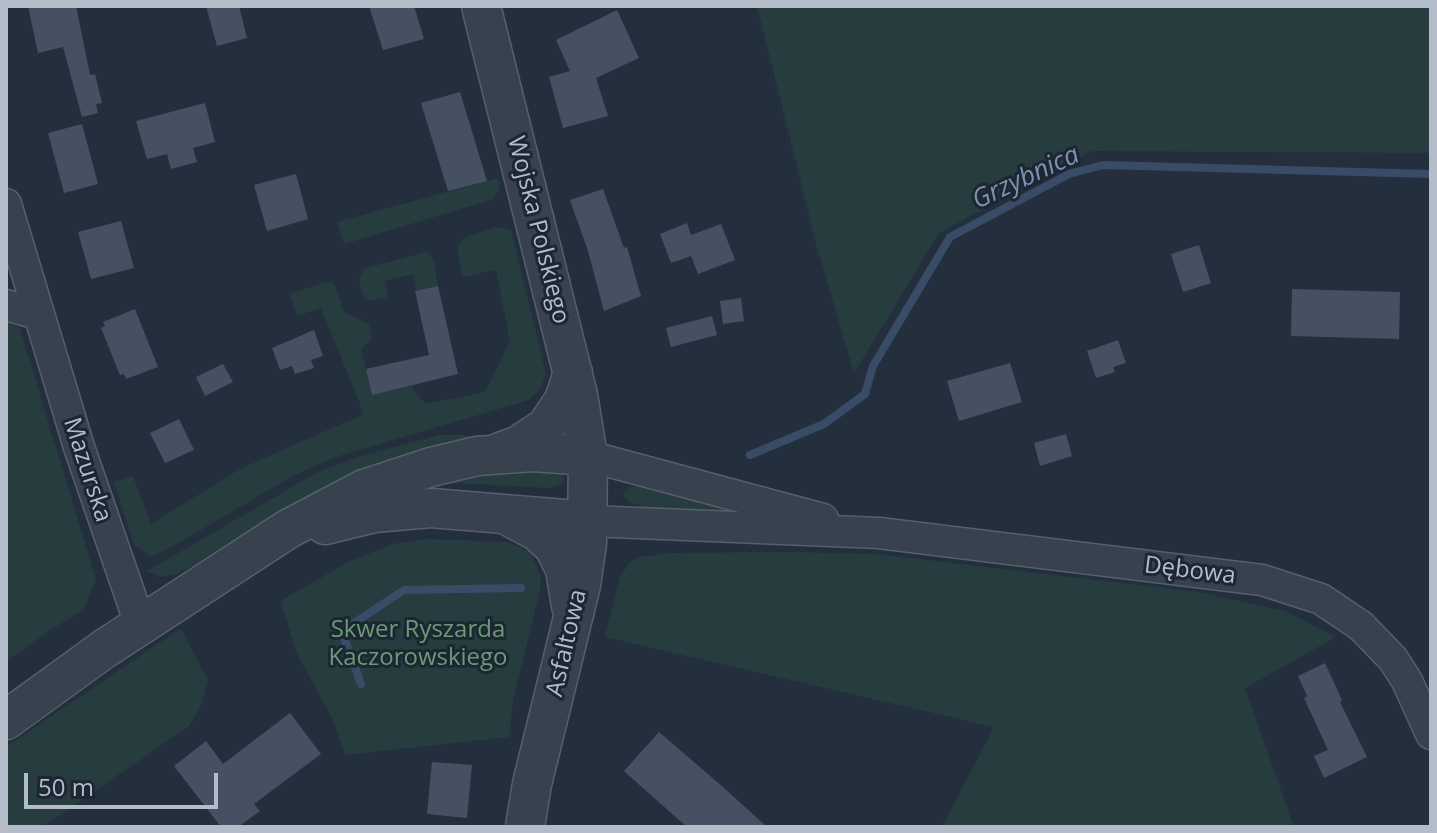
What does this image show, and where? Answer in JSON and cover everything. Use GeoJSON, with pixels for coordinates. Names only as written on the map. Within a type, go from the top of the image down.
{"type":"FeatureCollection","features":[{"type":"Feature","properties":{"kind":"street","name":"Wojska Polskiego"},"geometry":{"type":"LineString","coordinates":[[481,6],[573,373],[588,456]]}},
{"type":"Feature","properties":{"kind":"street","name":"Mazurska"},"geometry":{"type":"LineString","coordinates":[[6,204],[79,447],[140,624]]}},
{"type":"Feature","properties":{"kind":"street"},"geometry":{"type":"LineString","coordinates":[[6,305],[38,314]]}},
{"type":"Feature","properties":{"kind":"street"},"geometry":{"type":"LineString","coordinates":[[496,454],[519,445],[546,427],[564,400],[573,373]]}},
{"type":"Feature","properties":{"kind":"street"},"geometry":{"type":"LineString","coordinates":[[6,720],[140,624],[288,529],[364,489],[431,467],[496,454],[533,452],[588,456]]}},
{"type":"Feature","properties":{"kind":"street","name":"Asfaltowa"},"geometry":{"type":"LineString","coordinates":[[525,827],[532,784],[581,585],[589,521],[588,456]]}},
{"type":"Feature","properties":{"kind":"street","name":"Dębowa"},"geometry":{"type":"LineString","coordinates":[[588,456],[879,533]]}},
{"type":"Feature","properties":{"kind":"street"},"geometry":{"type":"LineString","coordinates":[[229,569],[290,538],[340,521],[409,509],[491,511],[589,521]]}},
{"type":"Feature","properties":{"kind":"street"},"geometry":{"type":"LineString","coordinates":[[491,511],[529,526],[554,547],[565,569],[569,587],[572,629]]}},
{"type":"Feature","properties":{"kind":"street","name":"Dębowa"},"geometry":{"type":"LineString","coordinates":[[589,521],[879,533],[1246,577],[1298,589],[1344,612],[1377,641],[1407,681],[1431,734]]}},
{"type":"Feature","properties":{"kind":"green space"},"geometry":{"type":"Polygon","coordinates":[[[757,6],[1431,6],[1431,153],[1092,151],[939,233],[854,373],[817,247],[757,6]]]}},
{"type":"Feature","properties":{"kind":"green space"},"geometry":{"type":"Polygon","coordinates":[[[498,178],[500,187],[494,199],[344,244],[337,222],[498,178]]]}},
{"type":"Feature","properties":{"kind":"green space"},"geometry":{"type":"Polygon","coordinates":[[[497,227],[511,229],[546,374],[541,388],[529,400],[332,458],[295,475],[151,557],[134,545],[114,482],[133,476],[151,524],[240,469],[364,414],[321,308],[297,316],[290,294],[326,282],[334,284],[344,312],[369,324],[372,338],[361,349],[372,394],[411,386],[425,404],[485,392],[510,341],[496,270],[462,277],[457,245],[468,236],[497,227]]]}},
{"type":"Feature","properties":{"kind":"green space"},"geometry":{"type":"Polygon","coordinates":[[[426,252],[434,260],[438,286],[417,291],[413,274],[385,281],[388,297],[370,301],[364,297],[359,281],[363,269],[426,252]]]}},
{"type":"Feature","properties":{"kind":"green space"},"geometry":{"type":"Polygon","coordinates":[[[6,322],[20,328],[96,580],[83,610],[6,662],[6,322]]]}},
{"type":"Feature","properties":{"kind":"green space"},"geometry":{"type":"Polygon","coordinates":[[[440,435],[479,438],[284,510],[205,561],[177,574],[160,577],[147,571],[318,472],[360,456],[440,435]]]}},
{"type":"Feature","properties":{"kind":"green space"},"geometry":{"type":"Polygon","coordinates":[[[479,466],[559,471],[564,477],[563,483],[549,488],[453,483],[413,485],[479,466]]]}},
{"type":"Feature","properties":{"kind":"green space"},"geometry":{"type":"Polygon","coordinates":[[[652,486],[788,520],[661,512],[629,502],[622,494],[630,487],[652,486]]]}},
{"type":"Feature","properties":{"kind":"green space","name":"Skwer Ryszarda Kaczorowskiego"},"geometry":{"type":"Polygon","coordinates":[[[428,539],[507,542],[530,552],[541,576],[513,701],[509,737],[345,755],[333,720],[296,652],[281,601],[344,564],[392,544],[428,539]]]}},
{"type":"Feature","properties":{"kind":"green space"},"geometry":{"type":"Polygon","coordinates":[[[669,553],[877,554],[1198,592],[1285,611],[1336,637],[1245,688],[1294,827],[942,827],[994,727],[605,637],[620,577],[630,562],[640,557],[669,553]]]}},
{"type":"Feature","properties":{"kind":"green space"},"geometry":{"type":"Polygon","coordinates":[[[181,628],[208,681],[201,706],[189,726],[43,827],[6,827],[6,747],[181,628]]]}},
{"type":"Feature","properties":{"kind":"building"},"geometry":{"type":"Polygon","coordinates":[[[28,6],[76,6],[90,75],[95,74],[102,103],[96,104],[98,113],[82,117],[63,47],[38,53],[28,6]]]}},
{"type":"Feature","properties":{"kind":"building"},"geometry":{"type":"Polygon","coordinates":[[[206,6],[239,6],[247,38],[217,46],[206,6]]]}},
{"type":"Feature","properties":{"kind":"building"},"geometry":{"type":"Polygon","coordinates":[[[369,6],[414,6],[424,39],[383,50],[369,6]]]}},
{"type":"Feature","properties":{"kind":"building"},"geometry":{"type":"Polygon","coordinates":[[[617,10],[639,58],[596,78],[608,116],[563,128],[549,77],[570,71],[556,40],[617,10]]]}},
{"type":"Feature","properties":{"kind":"building"},"geometry":{"type":"Polygon","coordinates":[[[460,92],[487,181],[448,191],[421,103],[460,92]]]}},
{"type":"Feature","properties":{"kind":"building"},"geometry":{"type":"Polygon","coordinates":[[[205,103],[215,142],[193,148],[197,162],[171,169],[167,154],[147,159],[136,121],[205,103]]]}},
{"type":"Feature","properties":{"kind":"building"},"geometry":{"type":"Polygon","coordinates":[[[82,124],[98,184],[64,193],[48,133],[82,124]]]}},
{"type":"Feature","properties":{"kind":"building"},"geometry":{"type":"Polygon","coordinates":[[[296,174],[308,219],[267,231],[254,185],[296,174]]]}},
{"type":"Feature","properties":{"kind":"building"},"geometry":{"type":"Polygon","coordinates":[[[603,189],[624,248],[627,247],[641,296],[604,311],[570,200],[603,189]]]}},
{"type":"Feature","properties":{"kind":"building"},"geometry":{"type":"Polygon","coordinates":[[[121,221],[134,268],[91,279],[78,232],[121,221]]]}},
{"type":"Feature","properties":{"kind":"building"},"geometry":{"type":"Polygon","coordinates":[[[687,223],[691,235],[721,224],[735,260],[698,274],[691,256],[671,263],[660,234],[687,223]]]}},
{"type":"Feature","properties":{"kind":"building"},"geometry":{"type":"Polygon","coordinates":[[[1199,245],[1211,283],[1183,292],[1171,254],[1199,245]]]}},
{"type":"Feature","properties":{"kind":"building"},"geometry":{"type":"Polygon","coordinates":[[[438,286],[458,374],[372,395],[366,369],[429,355],[415,291],[438,286]]]}},
{"type":"Feature","properties":{"kind":"building"},"geometry":{"type":"Polygon","coordinates":[[[1292,289],[1400,292],[1399,339],[1291,336],[1292,289]]]}},
{"type":"Feature","properties":{"kind":"building"},"geometry":{"type":"Polygon","coordinates":[[[741,298],[744,321],[723,324],[720,301],[741,298]]]}},
{"type":"Feature","properties":{"kind":"building"},"geometry":{"type":"Polygon","coordinates":[[[135,309],[158,367],[126,379],[124,374],[120,375],[101,328],[105,326],[103,322],[135,309]]]}},
{"type":"Feature","properties":{"kind":"building"},"geometry":{"type":"Polygon","coordinates":[[[712,316],[717,335],[671,347],[666,328],[712,316]]]}},
{"type":"Feature","properties":{"kind":"building"},"geometry":{"type":"Polygon","coordinates":[[[314,330],[323,356],[311,360],[314,368],[295,374],[292,366],[280,370],[272,348],[314,330]]]}},
{"type":"Feature","properties":{"kind":"building"},"geometry":{"type":"Polygon","coordinates":[[[1118,340],[1126,363],[1113,367],[1115,372],[1096,378],[1087,351],[1118,340]]]}},
{"type":"Feature","properties":{"kind":"building"},"geometry":{"type":"Polygon","coordinates":[[[1010,363],[1022,402],[959,421],[947,381],[1010,363]]]}},
{"type":"Feature","properties":{"kind":"building"},"geometry":{"type":"Polygon","coordinates":[[[223,364],[233,382],[205,396],[196,377],[223,364]]]}},
{"type":"Feature","properties":{"kind":"building"},"geometry":{"type":"Polygon","coordinates":[[[179,419],[194,450],[165,463],[150,433],[179,419]]]}},
{"type":"Feature","properties":{"kind":"building"},"geometry":{"type":"Polygon","coordinates":[[[1066,434],[1072,456],[1040,466],[1034,443],[1066,434]]]}},
{"type":"Feature","properties":{"kind":"building"},"geometry":{"type":"Polygon","coordinates":[[[1325,663],[1367,757],[1324,778],[1314,756],[1328,750],[1304,698],[1307,696],[1298,676],[1325,663]]]}},
{"type":"Feature","properties":{"kind":"building"},"geometry":{"type":"Polygon","coordinates":[[[290,713],[321,754],[254,804],[260,811],[238,827],[221,827],[174,766],[206,741],[223,764],[290,713]]]}},
{"type":"Feature","properties":{"kind":"building"},"geometry":{"type":"Polygon","coordinates":[[[659,732],[767,827],[687,827],[624,771],[659,732]]]}},
{"type":"Feature","properties":{"kind":"building"},"geometry":{"type":"Polygon","coordinates":[[[432,762],[472,765],[467,818],[427,814],[432,762]]]}},
{"type":"Feature","properties":{"kind":"waterway","name":"Grzybnica"},"geometry":{"type":"LineString","coordinates":[[750,455],[824,424],[865,394],[873,366],[950,237],[1069,174],[1103,165],[1431,174]]}},
{"type":"Feature","properties":{"kind":"waterway"},"geometry":{"type":"LineString","coordinates":[[361,684],[344,638],[345,629],[404,590],[521,588]]}}]}
